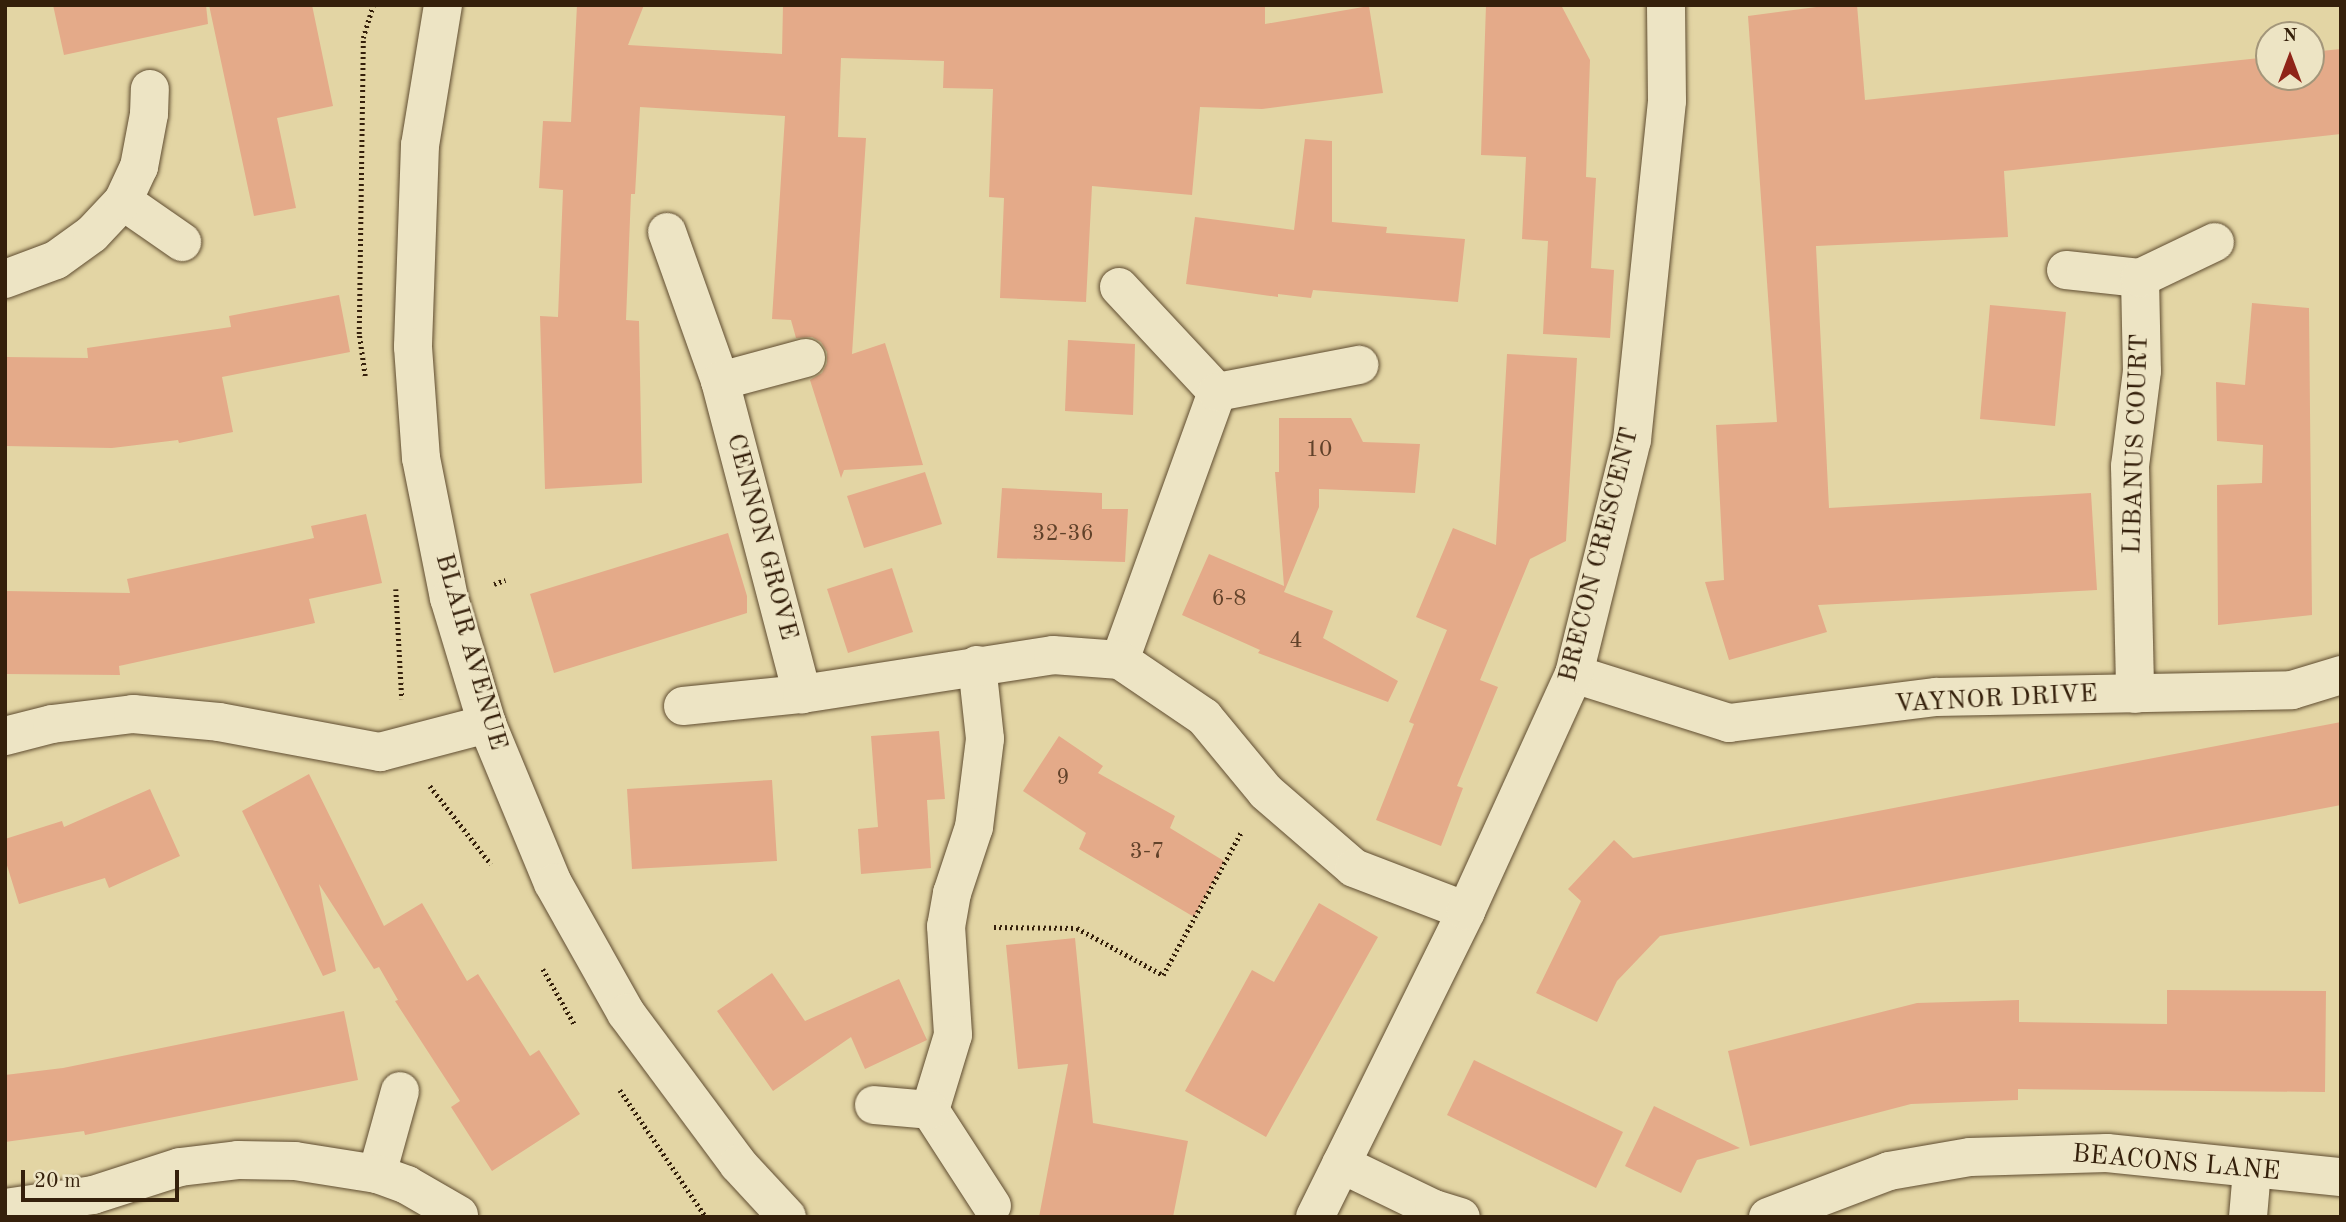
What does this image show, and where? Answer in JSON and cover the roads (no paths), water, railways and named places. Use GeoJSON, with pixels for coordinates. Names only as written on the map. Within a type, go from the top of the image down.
{"type":"FeatureCollection","features":[{"type":"Feature","properties":{"kind":"street","name":"BLAIR AVENUE"},"geometry":{"type":"LineString","coordinates":[[443,5],[420,145],[413,347],[424,471],[449,598],[487,724],[553,883],[626,1013],[738,1164],[787,1217]]}},
{"type":"Feature","properties":{"kind":"street","name":"BRECON CRESCENT"},"geometry":{"type":"LineString","coordinates":[[1315,1217],[1466,911],[1574,674],[1632,440],[1667,101],[1666,5]]}},
{"type":"Feature","properties":{"kind":"street"},"geometry":{"type":"LineString","coordinates":[[5,279],[56,260],[92,234],[123,201],[139,167],[149,114],[150,89]]}},
{"type":"Feature","properties":{"kind":"street"},"geometry":{"type":"LineString","coordinates":[[123,201],[182,243]]}},
{"type":"Feature","properties":{"kind":"street","name":"CENNON GROVE"},"geometry":{"type":"LineString","coordinates":[[667,232],[720,381],[802,694]]}},
{"type":"Feature","properties":{"kind":"street"},"geometry":{"type":"LineString","coordinates":[[2066,270],[2140,278],[2215,243]]}},
{"type":"Feature","properties":{"kind":"street","name":"LIBANUS COURT"},"geometry":{"type":"LineString","coordinates":[[2135,694],[2130,466],[2142,371],[2140,278]]}},
{"type":"Feature","properties":{"kind":"street"},"geometry":{"type":"LineString","coordinates":[[1119,287],[1217,392]]}},
{"type":"Feature","properties":{"kind":"street"},"geometry":{"type":"LineString","coordinates":[[720,381],[806,358]]}},
{"type":"Feature","properties":{"kind":"street"},"geometry":{"type":"LineString","coordinates":[[1217,392],[1359,365]]}},
{"type":"Feature","properties":{"kind":"street"},"geometry":{"type":"LineString","coordinates":[[1120,660],[1217,392]]}},
{"type":"Feature","properties":{"kind":"street"},"geometry":{"type":"LineString","coordinates":[[683,706],[802,694],[1053,655],[1120,660],[1204,717],[1266,792],[1354,869],[1466,911]]}},
{"type":"Feature","properties":{"kind":"street"},"geometry":{"type":"LineString","coordinates":[[977,665],[985,739],[974,827],[952,893],[946,926],[953,1035],[930,1110],[992,1206]]}},
{"type":"Feature","properties":{"kind":"street","name":"VAYNOR DRIVE"},"geometry":{"type":"LineString","coordinates":[[1574,674],[1729,723],[1936,697],[2292,690],[2341,675]]}},
{"type":"Feature","properties":{"kind":"street"},"geometry":{"type":"LineString","coordinates":[[5,736],[52,724],[133,714],[219,722],[380,752],[487,724]]}},
{"type":"Feature","properties":{"kind":"street"},"geometry":{"type":"LineString","coordinates":[[377,1174],[400,1091]]}},
{"type":"Feature","properties":{"kind":"street"},"geometry":{"type":"LineString","coordinates":[[874,1105],[930,1110]]}},
{"type":"Feature","properties":{"kind":"street","name":"BEACONS LANE"},"geometry":{"type":"LineString","coordinates":[[1768,1217],[1889,1171],[1970,1157],[2107,1153],[2252,1170],[2341,1177]]}},
{"type":"Feature","properties":{"kind":"street"},"geometry":{"type":"LineString","coordinates":[[5,1208],[93,1195],[180,1167],[238,1160],[295,1161],[377,1174],[407,1185],[459,1215]]}},
{"type":"Feature","properties":{"kind":"street"},"geometry":{"type":"LineString","coordinates":[[1341,1164],[1434,1209],[1461,1217]]}},
{"type":"Feature","properties":{"kind":"street"},"geometry":{"type":"LineString","coordinates":[[2248,1217],[2252,1170]]}}]}
